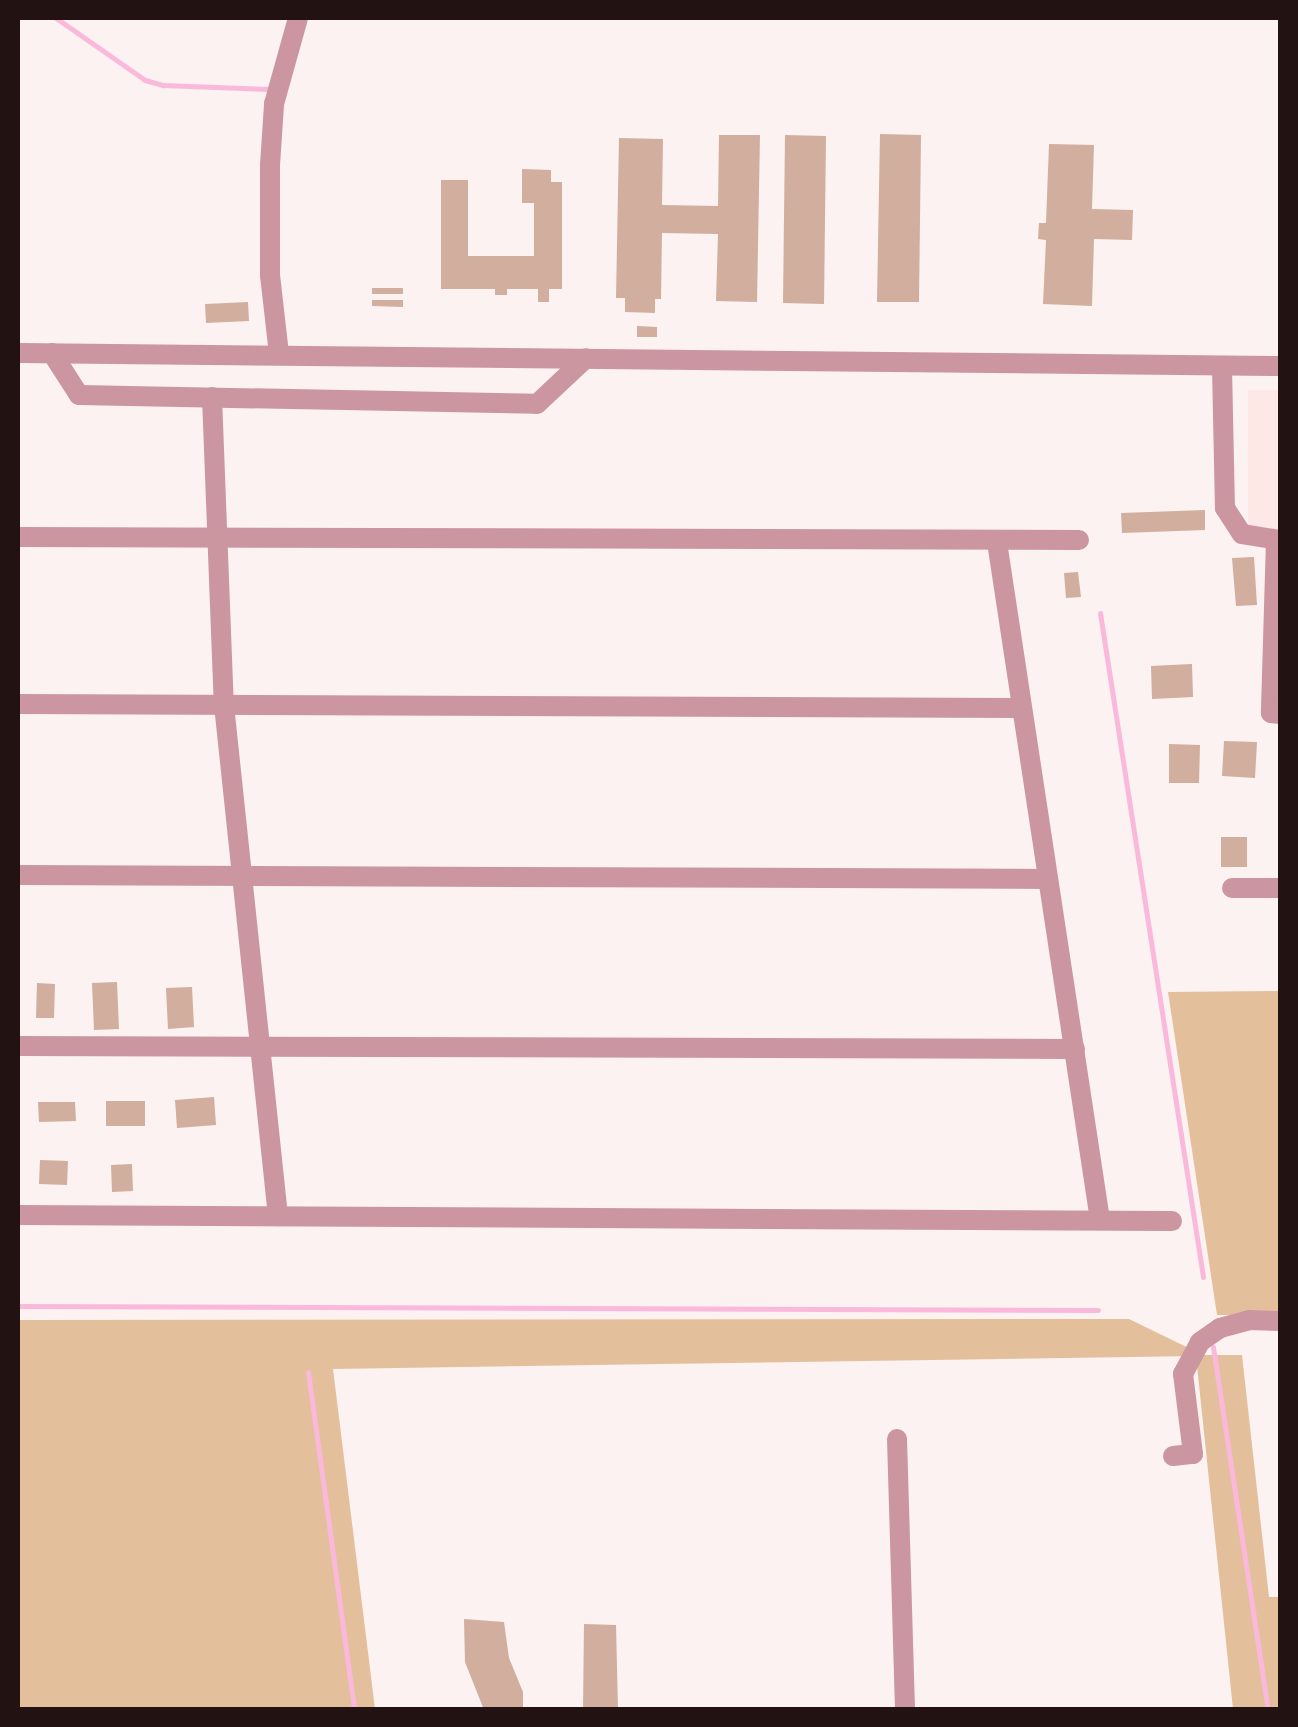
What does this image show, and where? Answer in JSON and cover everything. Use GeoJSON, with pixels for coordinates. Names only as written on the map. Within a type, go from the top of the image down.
{"type":"FeatureCollection","features":[{"type":"Feature","properties":{"kind":"street"},"geometry":{"type":"LineString","coordinates":[[279,354],[270,275],[270,165],[274,104],[298,18]]}},
{"type":"Feature","properties":{"kind":"street"},"geometry":{"type":"LineString","coordinates":[[18,352],[1280,366]]}},
{"type":"Feature","properties":{"kind":"street"},"geometry":{"type":"LineString","coordinates":[[52,353],[79,395],[537,404],[586,358]]}},
{"type":"Feature","properties":{"kind":"street"},"geometry":{"type":"LineString","coordinates":[[1222,367],[1225,508],[1242,534],[1278,540],[1271,713],[1280,714]]}},
{"type":"Feature","properties":{"kind":"street"},"geometry":{"type":"LineString","coordinates":[[212,397],[214,538],[224,705],[278,1216]]}},
{"type":"Feature","properties":{"kind":"street"},"geometry":{"type":"LineString","coordinates":[[18,536],[1080,540]]}},
{"type":"Feature","properties":{"kind":"street"},"geometry":{"type":"LineString","coordinates":[[996,542],[1100,1220]]}},
{"type":"Feature","properties":{"kind":"street"},"geometry":{"type":"LineString","coordinates":[[18,704],[1021,708]]}},
{"type":"Feature","properties":{"kind":"street"},"geometry":{"type":"LineString","coordinates":[[18,876],[1046,879]]}},
{"type":"Feature","properties":{"kind":"street"},"geometry":{"type":"LineString","coordinates":[[1232,888],[1280,888]]}},
{"type":"Feature","properties":{"kind":"street"},"geometry":{"type":"LineString","coordinates":[[18,1046],[1075,1049]]}},
{"type":"Feature","properties":{"kind":"street"},"geometry":{"type":"LineString","coordinates":[[18,1215],[1172,1221]]}},
{"type":"Feature","properties":{"kind":"street"},"geometry":{"type":"LineString","coordinates":[[1173,1456],[1192,1454],[1182,1374],[1200,1342],[1220,1328],[1250,1320],[1280,1321]]}},
{"type":"Feature","properties":{"kind":"street"},"geometry":{"type":"LineString","coordinates":[[898,1439],[905,1710]]}},
{"type":"Feature","properties":{"kind":"shaded area"},"geometry":{"type":"Polygon","coordinates":[[[1248,390],[1280,390],[1280,530],[1248,530],[1248,390]]]}},
{"type":"Feature","properties":{"kind":"shaded area"},"geometry":{"type":"Polygon","coordinates":[[[1280,991],[1280,1315],[1217,1315],[1168,992],[1280,991]]]}},
{"type":"Feature","properties":{"kind":"shaded area"},"geometry":{"type":"Polygon","coordinates":[[[1129,1319],[1203,1355],[1242,1355],[1269,1597],[1280,1597],[1280,1709],[1233,1709],[1196,1356],[333,1369],[375,1709],[18,1709],[18,1320],[1129,1319]]]}},
{"type":"Feature","properties":{"kind":"building"},"geometry":{"type":"Polygon","coordinates":[[[880,134],[921,135],[919,302],[877,302],[880,134]]]}},
{"type":"Feature","properties":{"kind":"building"},"geometry":{"type":"Polygon","coordinates":[[[719,135],[760,135],[757,302],[716,301],[718,234],[662,233],[661,299],[655,299],[655,313],[625,312],[625,298],[616,298],[619,138],[663,139],[662,205],[718,206],[719,135]]]}},
{"type":"Feature","properties":{"kind":"building"},"geometry":{"type":"Polygon","coordinates":[[[785,135],[826,136],[824,304],[783,303],[785,135]]]}},
{"type":"Feature","properties":{"kind":"building"},"geometry":{"type":"Polygon","coordinates":[[[1049,144],[1094,145],[1092,209],[1133,210],[1132,240],[1094,239],[1092,306],[1043,304],[1046,240],[1038,239],[1039,223],[1046,223],[1049,144]]]}},
{"type":"Feature","properties":{"kind":"building"},"geometry":{"type":"Polygon","coordinates":[[[522,169],[551,170],[551,182],[562,182],[562,289],[549,289],[549,302],[538,302],[538,289],[507,289],[507,295],[495,295],[495,289],[441,289],[441,180],[468,180],[468,256],[534,256],[534,203],[522,203],[522,169]]]}},
{"type":"Feature","properties":{"kind":"building"},"geometry":{"type":"Polygon","coordinates":[[[372,288],[403,288],[403,294],[372,294],[372,288]]]}},
{"type":"Feature","properties":{"kind":"building"},"geometry":{"type":"Polygon","coordinates":[[[372,300],[403,300],[403,307],[372,306],[372,300]]]}},
{"type":"Feature","properties":{"kind":"building"},"geometry":{"type":"Polygon","coordinates":[[[248,302],[249,321],[206,323],[205,304],[248,302]]]}},
{"type":"Feature","properties":{"kind":"building"},"geometry":{"type":"Polygon","coordinates":[[[637,326],[657,327],[657,337],[637,337],[637,326]]]}},
{"type":"Feature","properties":{"kind":"building"},"geometry":{"type":"Polygon","coordinates":[[[1205,510],[1205,530],[1122,533],[1121,513],[1205,510]]]}},
{"type":"Feature","properties":{"kind":"building"},"geometry":{"type":"Polygon","coordinates":[[[1254,557],[1257,605],[1236,606],[1232,558],[1254,557]]]}},
{"type":"Feature","properties":{"kind":"building"},"geometry":{"type":"Polygon","coordinates":[[[1078,572],[1081,597],[1066,598],[1064,573],[1078,572]]]}},
{"type":"Feature","properties":{"kind":"building"},"geometry":{"type":"Polygon","coordinates":[[[1192,664],[1193,697],[1152,699],[1151,666],[1192,664]]]}},
{"type":"Feature","properties":{"kind":"building"},"geometry":{"type":"Polygon","coordinates":[[[1224,741],[1257,742],[1255,778],[1222,776],[1224,741]]]}},
{"type":"Feature","properties":{"kind":"building"},"geometry":{"type":"Polygon","coordinates":[[[1169,744],[1200,745],[1199,783],[1169,783],[1169,744]]]}},
{"type":"Feature","properties":{"kind":"building"},"geometry":{"type":"Polygon","coordinates":[[[1221,837],[1247,837],[1247,867],[1221,867],[1221,837]]]}},
{"type":"Feature","properties":{"kind":"building"},"geometry":{"type":"Polygon","coordinates":[[[117,982],[119,1029],[94,1030],[92,983],[117,982]]]}},
{"type":"Feature","properties":{"kind":"building"},"geometry":{"type":"Polygon","coordinates":[[[37,983],[55,984],[54,1018],[36,1018],[37,983]]]}},
{"type":"Feature","properties":{"kind":"building"},"geometry":{"type":"Polygon","coordinates":[[[192,987],[194,1027],[168,1029],[166,988],[192,987]]]}},
{"type":"Feature","properties":{"kind":"building"},"geometry":{"type":"Polygon","coordinates":[[[214,1097],[216,1125],[177,1128],[175,1100],[214,1097]]]}},
{"type":"Feature","properties":{"kind":"building"},"geometry":{"type":"Polygon","coordinates":[[[106,1101],[145,1101],[145,1126],[106,1126],[106,1101]]]}},
{"type":"Feature","properties":{"kind":"building"},"geometry":{"type":"Polygon","coordinates":[[[38,1102],[75,1102],[76,1121],[39,1122],[38,1102]]]}},
{"type":"Feature","properties":{"kind":"building"},"geometry":{"type":"Polygon","coordinates":[[[40,1160],[68,1161],[67,1185],[39,1184],[40,1160]]]}},
{"type":"Feature","properties":{"kind":"building"},"geometry":{"type":"Polygon","coordinates":[[[132,1164],[133,1191],[112,1192],[111,1165],[132,1164]]]}},
{"type":"Feature","properties":{"kind":"building"},"geometry":{"type":"Polygon","coordinates":[[[464,1619],[504,1622],[509,1658],[523,1692],[523,1710],[484,1710],[465,1662],[464,1619]]]}},
{"type":"Feature","properties":{"kind":"building"},"geometry":{"type":"Polygon","coordinates":[[[584,1624],[616,1625],[618,1710],[583,1710],[584,1624]]]}},
{"type":"Feature","properties":{"kind":"waterway"},"geometry":{"type":"LineString","coordinates":[[56,18],[145,80],[163,85],[268,89]]}},
{"type":"Feature","properties":{"kind":"waterway"},"geometry":{"type":"LineString","coordinates":[[1100,613],[1203,1277]]}},
{"type":"Feature","properties":{"kind":"waterway"},"geometry":{"type":"LineString","coordinates":[[18,1306],[1098,1310]]}},
{"type":"Feature","properties":{"kind":"waterway"},"geometry":{"type":"LineString","coordinates":[[1213,1347],[1268,1710]]}},
{"type":"Feature","properties":{"kind":"waterway"},"geometry":{"type":"LineString","coordinates":[[308,1372],[354,1710]]}}]}
